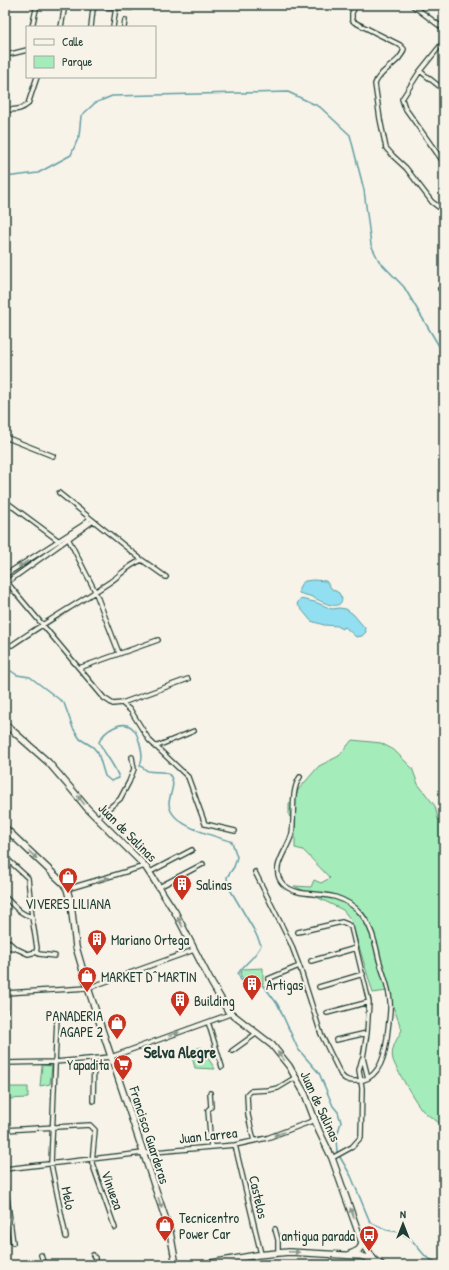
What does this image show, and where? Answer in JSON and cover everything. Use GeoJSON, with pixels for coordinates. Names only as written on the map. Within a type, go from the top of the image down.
{"type":"FeatureCollection","features":[{"type":"Feature","properties":{"kind":"street"},"geometry":{"type":"LineString","coordinates":[[32,26],[37,5]]}},
{"type":"Feature","properties":{"kind":"street"},"geometry":{"type":"LineString","coordinates":[[61,26],[65,5]]}},
{"type":"Feature","properties":{"kind":"street"},"geometry":{"type":"LineString","coordinates":[[356,5],[352,13],[352,20],[354,22],[400,45],[404,49],[403,54],[377,79],[375,84],[386,148],[406,168],[432,202],[444,211]]}},
{"type":"Feature","properties":{"kind":"street"},"geometry":{"type":"LineString","coordinates":[[412,5],[444,29]]}},
{"type":"Feature","properties":{"kind":"street"},"geometry":{"type":"LineString","coordinates":[[91,26],[95,7],[97,6],[131,8]]}},
{"type":"Feature","properties":{"kind":"street"},"geometry":{"type":"LineString","coordinates":[[113,26],[116,7]]}},
{"type":"Feature","properties":{"kind":"street"},"geometry":{"type":"LineString","coordinates":[[124,26],[125,20]]}},
{"type":"Feature","properties":{"kind":"street"},"geometry":{"type":"LineString","coordinates":[[444,41],[420,71],[403,96],[402,102],[444,164]]}},
{"type":"Feature","properties":{"kind":"street"},"geometry":{"type":"LineString","coordinates":[[5,54],[26,50]]}},
{"type":"Feature","properties":{"kind":"street"},"geometry":{"type":"LineString","coordinates":[[420,71],[444,90]]}},
{"type":"Feature","properties":{"kind":"street"},"geometry":{"type":"LineString","coordinates":[[5,110],[22,109],[28,104],[37,78]]}},
{"type":"Feature","properties":{"kind":"street"},"geometry":{"type":"LineString","coordinates":[[444,287],[440,289],[444,294]]}},
{"type":"Feature","properties":{"kind":"street"},"geometry":{"type":"LineString","coordinates":[[5,437],[53,456]]}},
{"type":"Feature","properties":{"kind":"street"},"geometry":{"type":"LineString","coordinates":[[59,493],[142,560],[166,577]]}},
{"type":"Feature","properties":{"kind":"street"},"geometry":{"type":"LineString","coordinates":[[5,501],[59,541]]}},
{"type":"Feature","properties":{"kind":"street"},"geometry":{"type":"LineString","coordinates":[[92,520],[6,582],[79,668],[108,701],[113,704],[122,703],[188,679]]}},
{"type":"Feature","properties":{"kind":"street"},"geometry":{"type":"LineString","coordinates":[[5,575],[92,520]]}},
{"type":"Feature","properties":{"kind":"street"},"geometry":{"type":"LineString","coordinates":[[68,538],[95,591],[119,653]]}},
{"type":"Feature","properties":{"kind":"street"},"geometry":{"type":"LineString","coordinates":[[12,645],[42,624],[111,581],[127,567],[142,560]]}},
{"type":"Feature","properties":{"kind":"street"},"geometry":{"type":"LineString","coordinates":[[79,668],[158,640]]}},
{"type":"Feature","properties":{"kind":"street"},"geometry":{"type":"LineString","coordinates":[[122,703],[131,712],[155,747],[188,777],[205,824],[235,831]]}},
{"type":"Feature","properties":{"kind":"street","name":"Juan de Salinas"},"geometry":{"type":"LineString","coordinates":[[5,724],[48,762],[97,818],[150,872],[175,912],[211,982],[230,1014],[272,1045],[296,1077],[305,1094],[332,1158],[362,1240],[374,1260]]}},
{"type":"Feature","properties":{"kind":"street"},"geometry":{"type":"LineString","coordinates":[[5,732],[12,730]]}},
{"type":"Feature","properties":{"kind":"street"},"geometry":{"type":"LineString","coordinates":[[155,747],[194,731]]}},
{"type":"Feature","properties":{"kind":"street"},"geometry":{"type":"LineString","coordinates":[[97,818],[120,798],[134,769],[132,757]]}},
{"type":"Feature","properties":{"kind":"street"},"geometry":{"type":"LineString","coordinates":[[255,872],[291,944],[321,1034],[341,1075],[350,1082],[362,1081],[372,1076],[378,1070],[384,1057],[390,1002],[370,925],[356,908],[342,900],[331,896],[296,891],[284,885],[279,876],[278,870],[280,858],[287,848],[292,834],[296,786],[300,777]]}},
{"type":"Feature","properties":{"kind":"street","name":"Francisco Guarderas"},"geometry":{"type":"LineString","coordinates":[[5,828],[63,883],[67,889],[71,904],[76,947],[88,988],[170,1232],[176,1265]]}},
{"type":"Feature","properties":{"kind":"street"},"geometry":{"type":"LineString","coordinates":[[150,872],[192,850]]}},
{"type":"Feature","properties":{"kind":"street"},"geometry":{"type":"LineString","coordinates":[[5,857],[28,878],[37,946],[36,952]]}},
{"type":"Feature","properties":{"kind":"street"},"geometry":{"type":"LineString","coordinates":[[160,887],[203,864]]}},
{"type":"Feature","properties":{"kind":"street"},"geometry":{"type":"LineString","coordinates":[[67,889],[145,866]]}},
{"type":"Feature","properties":{"kind":"street"},"geometry":{"type":"LineString","coordinates":[[5,897],[18,910],[32,917]]}},
{"type":"Feature","properties":{"kind":"street"},"geometry":{"type":"LineString","coordinates":[[298,932],[342,922],[347,924],[351,928],[369,1002],[367,1033],[363,1058],[359,1070],[362,1081],[361,1137],[352,1147],[332,1158]]}},
{"type":"Feature","properties":{"kind":"street"},"geometry":{"type":"LineString","coordinates":[[5,939],[14,948]]}},
{"type":"Feature","properties":{"kind":"street"},"geometry":{"type":"LineString","coordinates":[[5,946],[28,954],[36,952],[39,954],[55,956]]}},
{"type":"Feature","properties":{"kind":"street"},"geometry":{"type":"LineString","coordinates":[[311,961],[356,948]]}},
{"type":"Feature","properties":{"kind":"street"},"geometry":{"type":"LineString","coordinates":[[5,992],[88,988],[194,950]]}},
{"type":"Feature","properties":{"kind":"street"},"geometry":{"type":"LineString","coordinates":[[268,979],[299,966]]}},
{"type":"Feature","properties":{"kind":"street"},"geometry":{"type":"LineString","coordinates":[[319,987],[363,974]]}},
{"type":"Feature","properties":{"kind":"street"},"geometry":{"type":"LineString","coordinates":[[5,1000],[6,1011]]}},
{"type":"Feature","properties":{"kind":"street"},"geometry":{"type":"LineString","coordinates":[[327,1013],[369,1002]]}},
{"type":"Feature","properties":{"kind":"street"},"geometry":{"type":"LineString","coordinates":[[5,1063],[55,1062],[111,1057],[230,1014]]}},
{"type":"Feature","properties":{"kind":"street","name":"Melo"},"geometry":{"type":"LineString","coordinates":[[57,1017],[50,1164],[66,1237]]}},
{"type":"Feature","properties":{"kind":"street"},"geometry":{"type":"LineString","coordinates":[[209,1025],[222,1068]]}},
{"type":"Feature","properties":{"kind":"street"},"geometry":{"type":"LineString","coordinates":[[232,1051],[257,1033]]}},
{"type":"Feature","properties":{"kind":"street"},"geometry":{"type":"LineString","coordinates":[[336,1040],[367,1033]]}},
{"type":"Feature","properties":{"kind":"street"},"geometry":{"type":"LineString","coordinates":[[363,1058],[368,1078]]}},
{"type":"Feature","properties":{"kind":"street"},"geometry":{"type":"LineString","coordinates":[[93,1101],[94,1059]]}},
{"type":"Feature","properties":{"kind":"street"},"geometry":{"type":"LineString","coordinates":[[254,1141],[248,1115],[247,1094],[250,1091],[278,1088],[296,1077]]}},
{"type":"Feature","properties":{"kind":"street"},"geometry":{"type":"LineString","coordinates":[[210,1093],[211,1107],[208,1110],[211,1147]]}},
{"type":"Feature","properties":{"kind":"street","name":"Juan Larrea"},"geometry":{"type":"LineString","coordinates":[[5,1169],[143,1153],[235,1145],[275,1136],[315,1120]]}},
{"type":"Feature","properties":{"kind":"street"},"geometry":{"type":"LineString","coordinates":[[5,1130],[90,1125],[95,1130],[91,1159]]}},
{"type":"Feature","properties":{"kind":"street","name":"Castelos"},"geometry":{"type":"LineString","coordinates":[[235,1145],[261,1254]]}},
{"type":"Feature","properties":{"kind":"street","name":"Vinueza"},"geometry":{"type":"LineString","coordinates":[[91,1159],[115,1228]]}},
{"type":"Feature","properties":{"kind":"street"},"geometry":{"type":"LineString","coordinates":[[5,1182],[13,1243]]}},
{"type":"Feature","properties":{"kind":"street"},"geometry":{"type":"LineString","coordinates":[[275,1229],[278,1240],[278,1252]]}},
{"type":"Feature","properties":{"kind":"street"},"geometry":{"type":"LineString","coordinates":[[344,1255],[359,1250],[362,1240]]}},
{"type":"Feature","properties":{"kind":"street","name":"Juan de Salinas"},"geometry":{"type":"LineString","coordinates":[[200,1265],[278,1252],[361,1256],[374,1260],[382,1265]]}},
{"type":"Feature","properties":{"kind":"street"},"geometry":{"type":"LineString","coordinates":[[41,1255],[44,1265]]}},
{"type":"Feature","properties":{"kind":"street"},"geometry":{"type":"LineString","coordinates":[[93,1255],[95,1258],[95,1265]]}},
{"type":"Feature","properties":{"kind":"green space"},"geometry":{"type":"Polygon","coordinates":[[[352,740],[381,743],[394,750],[412,768],[418,784],[435,806],[438,819],[444,825],[444,1129],[420,1107],[406,1086],[393,1060],[393,1048],[402,1030],[387,991],[373,993],[351,920],[343,910],[294,886],[311,887],[314,880],[321,883],[330,878],[303,850],[295,848],[295,822],[289,816],[289,803],[295,800],[298,790],[319,766],[339,756],[352,740]]]}},
{"type":"Feature","properties":{"kind":"green space"},"geometry":{"type":"Polygon","coordinates":[[[263,968],[263,984],[243,979],[240,974],[243,969],[263,968]]]}},
{"type":"Feature","properties":{"kind":"green space"},"geometry":{"type":"Polygon","coordinates":[[[201,1047],[215,1069],[195,1068],[191,1053],[195,1049],[201,1047]]]}},
{"type":"Feature","properties":{"kind":"green space"},"geometry":{"type":"Polygon","coordinates":[[[42,1065],[52,1066],[50,1084],[40,1086],[42,1065]]]}},
{"type":"Feature","properties":{"kind":"green space"},"geometry":{"type":"Polygon","coordinates":[[[7,1087],[28,1087],[28,1098],[8,1099],[7,1087]]]}},
{"type":"Feature","properties":{"kind":"water"},"geometry":{"type":"Polygon","coordinates":[[[305,581],[326,581],[332,589],[339,593],[342,599],[340,603],[333,605],[324,603],[310,596],[299,593],[301,584],[305,581]]]}},
{"type":"Feature","properties":{"kind":"water"},"geometry":{"type":"Polygon","coordinates":[[[300,599],[315,602],[332,609],[346,609],[353,614],[365,628],[366,632],[362,636],[356,637],[345,627],[341,629],[338,626],[324,625],[311,621],[297,604],[300,599]]]}},
{"type":"Feature","properties":{"kind":"waterway"},"geometry":{"type":"LineString","coordinates":[[5,177],[38,173],[71,155],[79,136],[81,116],[95,103],[112,96],[288,92],[320,107],[350,135],[364,190],[371,245],[379,261],[404,287],[439,346],[444,350]]}},
{"type":"Feature","properties":{"kind":"waterway"},"geometry":{"type":"LineString","coordinates":[[5,667],[17,675],[30,677],[64,703],[73,728],[80,739],[93,747],[98,753],[105,776],[111,781],[119,778],[99,742],[105,734],[115,727],[120,725],[130,726],[134,730],[140,743],[142,756],[140,766],[151,772],[166,773],[171,777],[173,787],[169,804],[177,819],[194,829],[232,842],[237,857],[234,867],[227,877],[228,886],[254,930],[261,945],[256,954],[238,974],[241,980],[264,986],[278,1005],[298,1049],[319,1073],[333,1106],[338,1112],[341,1122],[336,1139],[337,1152],[351,1176],[370,1222],[387,1230],[399,1232],[410,1238],[426,1257],[441,1265]]}},
{"type":"Feature","properties":{"kind":"place","name":"VIVERES LILIANA"},"geometry":{"type":"Point","coordinates":[68,894]}},
{"type":"Feature","properties":{"kind":"place","name":"Salinas"},"geometry":{"type":"Point","coordinates":[182,901]}},
{"type":"Feature","properties":{"kind":"place","name":"Mariano Ortega"},"geometry":{"type":"Point","coordinates":[97,956]}},
{"type":"Feature","properties":{"kind":"place","name":"MARKET D^MARTIN"},"geometry":{"type":"Point","coordinates":[87,993]}},
{"type":"Feature","properties":{"kind":"place","name":"Artigas"},"geometry":{"type":"Point","coordinates":[252,1001]}},
{"type":"Feature","properties":{"kind":"place","name":"Building"},"geometry":{"type":"Point","coordinates":[180,1017]}},
{"type":"Feature","properties":{"kind":"place","name":"PANADERIA AGAPE 2"},"geometry":{"type":"Point","coordinates":[117,1040]}},
{"type":"Feature","properties":{"kind":"place","name":"Yapadita"},"geometry":{"type":"Point","coordinates":[123,1081]}},
{"type":"Feature","properties":{"kind":"place","name":"Tecnicentro Power Car"},"geometry":{"type":"Point","coordinates":[165,1242]}},
{"type":"Feature","properties":{"kind":"place","name":"antigua parada"},"geometry":{"type":"Point","coordinates":[369,1252]}},
{"type":"Feature","properties":{"kind":"district","name":"Selva Alegre"},"geometry":{"type":"Point","coordinates":[180,1052]}}]}
